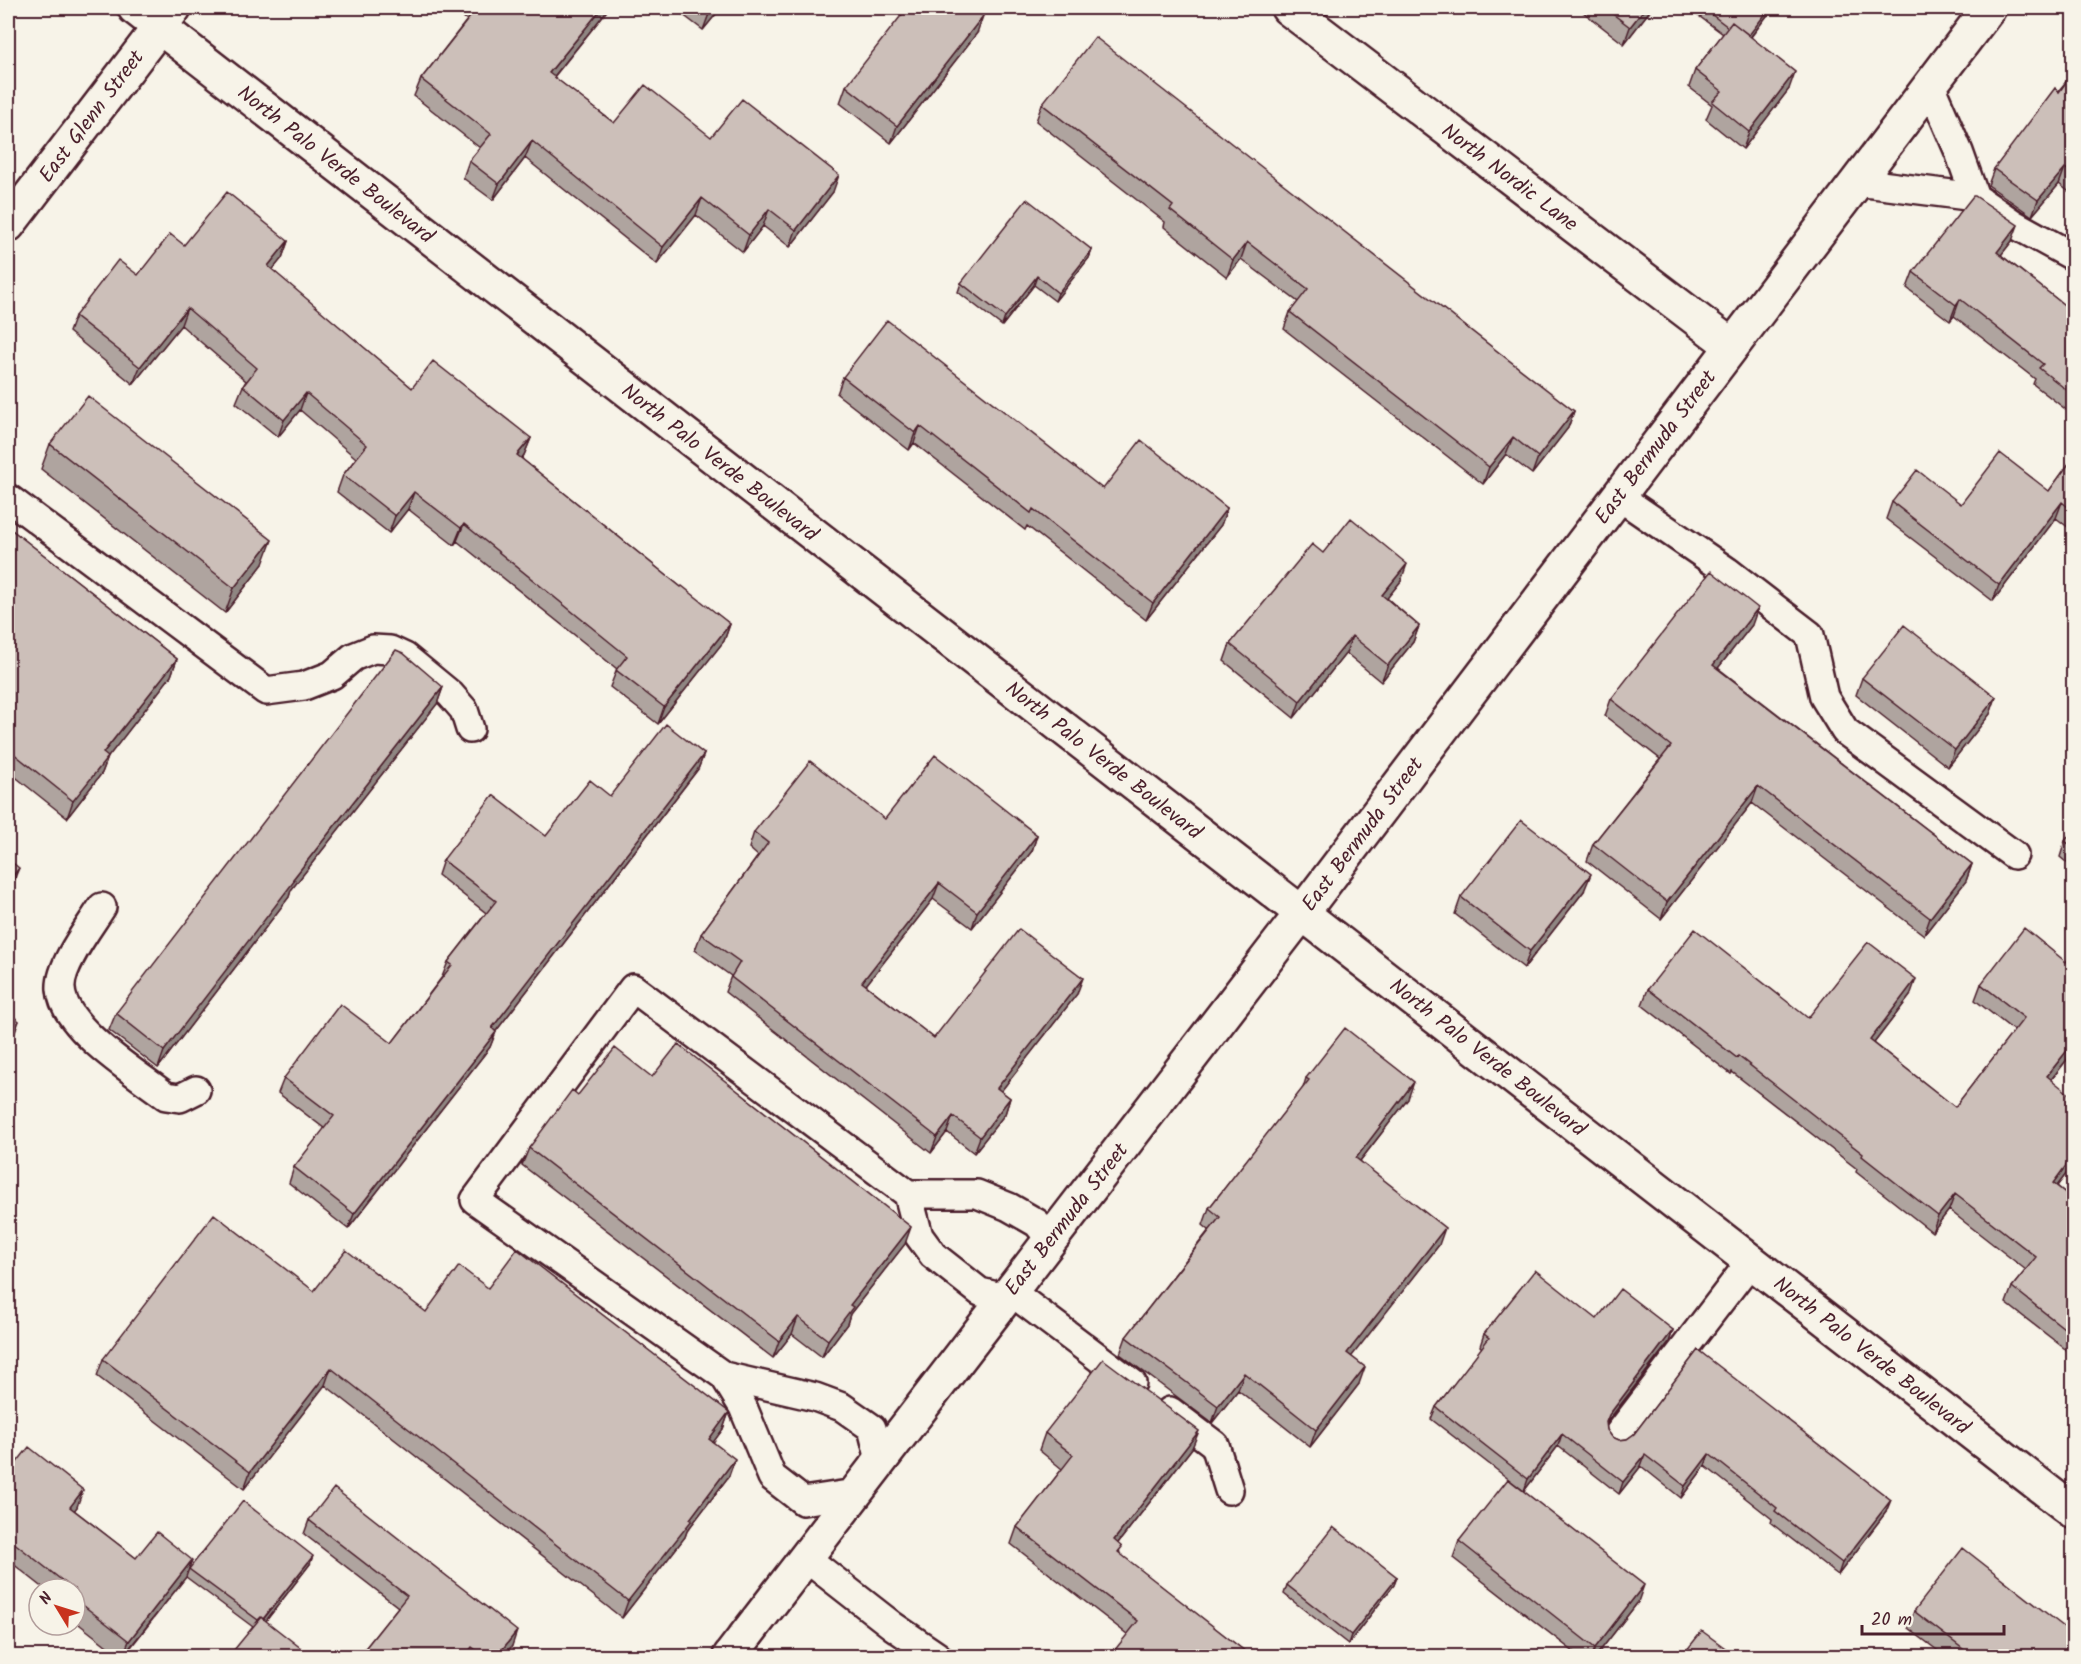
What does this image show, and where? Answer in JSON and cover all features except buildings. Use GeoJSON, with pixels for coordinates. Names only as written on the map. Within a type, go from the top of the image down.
{"type":"FeatureCollection","features":[{"type":"Feature","properties":{"kind":"street","name":"North Nordic Lane"},"geometry":{"type":"LineString","coordinates":[[1288,8],[1731,346]]}},
{"type":"Feature","properties":{"kind":"street","name":"East Bermuda Street"},"geometry":{"type":"LineString","coordinates":[[730,1656],[1302,913],[1989,8]]}},
{"type":"Feature","properties":{"kind":"street","name":"East Glenn Street"},"geometry":{"type":"LineString","coordinates":[[8,225],[156,14]]}},
{"type":"Feature","properties":{"kind":"street","name":"North Palo Verde Boulevard"},"geometry":{"type":"LineString","coordinates":[[156,14],[1302,913],[2073,1512]]}},
{"type":"Feature","properties":{"kind":"lane"},"geometry":{"type":"LineString","coordinates":[[1930,85],[1976,197]]}},
{"type":"Feature","properties":{"kind":"lane"},"geometry":{"type":"LineString","coordinates":[[1857,182],[1976,197],[2023,229],[2073,257]]}},
{"type":"Feature","properties":{"kind":"lane"},"geometry":{"type":"LineString","coordinates":[[1618,496],[1727,572],[1810,635],[1824,698],[1845,731],[2014,855]]}},
{"type":"Feature","properties":{"kind":"lane"},"geometry":{"type":"LineString","coordinates":[[8,498],[266,691],[304,686],[332,675],[353,657],[373,649],[390,650],[405,657],[450,694],[464,710],[470,729]]}},
{"type":"Feature","properties":{"kind":"lane"},"geometry":{"type":"LineString","coordinates":[[102,906],[67,962],[60,988],[70,1015],[89,1036],[166,1096],[180,1098],[196,1090]]}},
{"type":"Feature","properties":{"kind":"lane"},"geometry":{"type":"LineString","coordinates":[[880,1460],[872,1428],[842,1407],[806,1394],[724,1376],[475,1200],[633,988],[908,1194],[977,1194],[1037,1222],[1050,1239]]}},
{"type":"Feature","properties":{"kind":"lane"},"geometry":{"type":"LineString","coordinates":[[908,1194],[919,1236],[933,1255],[980,1292],[1007,1295],[1215,1445],[1229,1490]]}},
{"type":"Feature","properties":{"kind":"lane"},"geometry":{"type":"LineString","coordinates":[[1617,1436],[1751,1261]]}},
{"type":"Feature","properties":{"kind":"lane"},"geometry":{"type":"LineString","coordinates":[[724,1376],[743,1407],[772,1477],[803,1501],[855,1493]]}},
{"type":"Feature","properties":{"kind":"lane"},"geometry":{"type":"LineString","coordinates":[[806,1558],[893,1626],[937,1656]]}}]}
